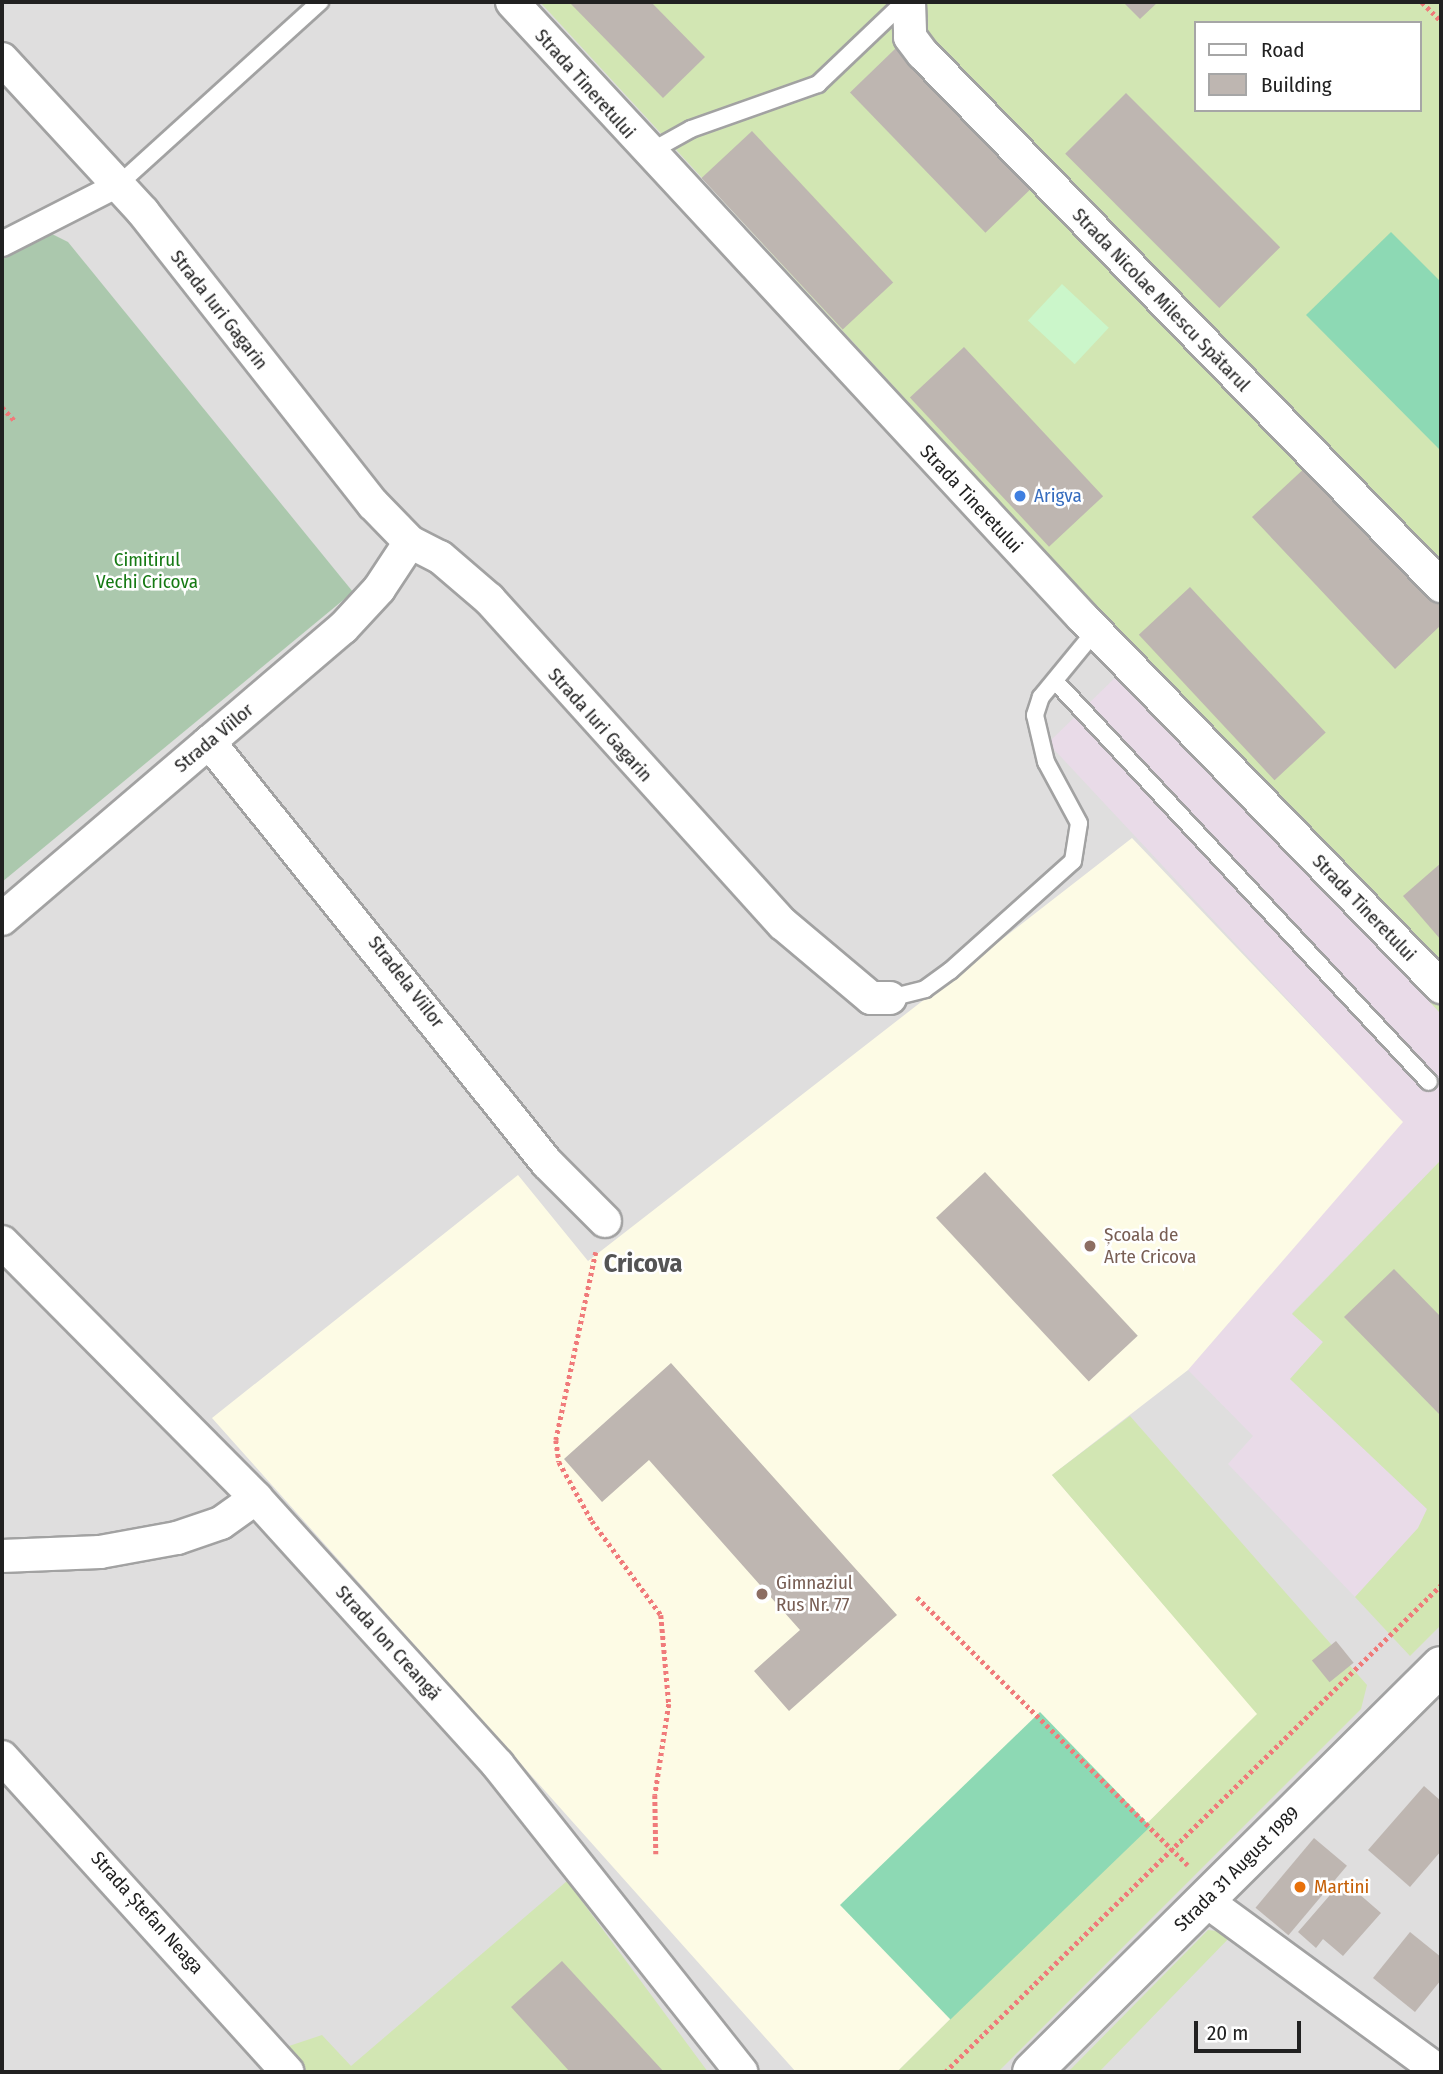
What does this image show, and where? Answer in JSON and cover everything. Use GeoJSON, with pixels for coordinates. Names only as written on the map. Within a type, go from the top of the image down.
{"type":"FeatureCollection","features":[{"type":"Feature","properties":{"kind":"street","name":"Strada Tineretului"},"geometry":{"type":"LineString","coordinates":[[512,2],[646,154],[1097,630],[1441,987]]}},
{"type":"Feature","properties":{"kind":"street","name":"Strada Nicolae Milescu Spătarul"},"geometry":{"type":"LineString","coordinates":[[909,2],[910,37],[923,54],[1441,586]]}},
{"type":"Feature","properties":{"kind":"street","name":"Strada Iuri Gagarin"},"geometry":{"type":"LineString","coordinates":[[2,59],[118,185],[410,541],[440,557],[489,599],[783,923],[871,998],[890,998]]}},
{"type":"Feature","properties":{"kind":"street"},"geometry":{"type":"LineString","coordinates":[[2,244],[118,185]]}},
{"type":"Feature","properties":{"kind":"street","name":"Strada Viilor"},"geometry":{"type":"LineString","coordinates":[[2,919],[343,628],[379,589],[410,541]]}},
{"type":"Feature","properties":{"kind":"street","name":"Stradela Viilor"},"geometry":{"type":"LineString","coordinates":[[209,742],[547,1163],[605,1221]]}},
{"type":"Feature","properties":{"kind":"street","name":"Strada Ion Creangă"},"geometry":{"type":"LineString","coordinates":[[2,1242],[256,1497],[498,1765],[741,2072]]}},
{"type":"Feature","properties":{"kind":"street"},"geometry":{"type":"LineString","coordinates":[[2,1556],[100,1552],[177,1538],[221,1523],[256,1497]]}},
{"type":"Feature","properties":{"kind":"street","name":"Strada 31 August 1989"},"geometry":{"type":"LineString","coordinates":[[1032,2072],[1441,1665]]}},
{"type":"Feature","properties":{"kind":"street","name":"Strada Ștefan Neaga"},"geometry":{"type":"LineString","coordinates":[[2,1757],[288,2072]]}},
{"type":"Feature","properties":{"kind":"street"},"geometry":{"type":"LineString","coordinates":[[1210,1895],[1440,2072]]}},
{"type":"Feature","properties":{"kind":"lane"},"geometry":{"type":"LineString","coordinates":[[118,185],[320,2]]}},
{"type":"Feature","properties":{"kind":"lane"},"geometry":{"type":"LineString","coordinates":[[646,154],[691,130],[818,84],[904,2]]}},
{"type":"Feature","properties":{"kind":"lane","name":"Strada Iuri Gagarin"},"geometry":{"type":"LineString","coordinates":[[890,998],[925,989],[959,964],[1073,861],[1080,823],[1036,736],[1041,697],[1097,630]]}},
{"type":"Feature","properties":{"kind":"lane"},"geometry":{"type":"LineString","coordinates":[[1055,681],[1429,1082]]}},
{"type":"Feature","properties":{"kind":"path"},"geometry":{"type":"LineString","coordinates":[[1422,2],[1441,21]]}},
{"type":"Feature","properties":{"kind":"path"},"geometry":{"type":"LineString","coordinates":[[2,407],[14,420]]}},
{"type":"Feature","properties":{"kind":"path"},"geometry":{"type":"LineString","coordinates":[[605,1221],[556,1440],[559,1462],[586,1511],[661,1615],[669,1704],[655,1795],[656,1854]]}},
{"type":"Feature","properties":{"kind":"path"},"geometry":{"type":"LineString","coordinates":[[945,2072],[1441,1586]]}},
{"type":"Feature","properties":{"kind":"path"},"geometry":{"type":"LineString","coordinates":[[917,1597],[1172,1850],[1210,1895]]}},
{"type":"Feature","properties":{"kind":"shaded area"},"geometry":{"type":"Polygon","coordinates":[[[2,2],[1441,2],[1441,2072],[2,2072],[2,2]]]}},
{"type":"Feature","properties":{"kind":"shaded area"},"geometry":{"type":"Polygon","coordinates":[[[1121,672],[1441,1014],[1441,1160],[1292,1313],[1323,1342],[1290,1379],[1427,1509],[1419,1528],[1355,1597],[1228,1464],[1253,1436],[1188,1370],[1402,1122],[1048,743],[1121,672]]]}},
{"type":"Feature","properties":{"kind":"shaded area","name":"Gimnaziul Rus Nr. 77"},"geometry":{"type":"Polygon","coordinates":[[[1132,838],[1403,1122],[1188,1370],[1052,1475],[1258,1714],[897,2072],[796,2072],[212,1418],[518,1175],[588,1261],[1132,838]]]}},
{"type":"Feature","properties":{"kind":"green space"},"geometry":{"type":"Polygon","coordinates":[[[540,2],[1441,2],[1441,1014],[1121,672],[1108,619],[540,2]]]}},
{"type":"Feature","properties":{"kind":"green space"},"geometry":{"type":"Polygon","coordinates":[[[1391,232],[1441,282],[1441,451],[1306,315],[1391,232]]]}},
{"type":"Feature","properties":{"kind":"green space","name":"Cimitirul Vechi Cricova"},"geometry":{"type":"Polygon","coordinates":[[[52,234],[68,242],[353,592],[2,882],[2,259],[52,234]]]}},
{"type":"Feature","properties":{"kind":"green space"},"geometry":{"type":"Polygon","coordinates":[[[1062,284],[1109,328],[1075,364],[1028,321],[1062,284]]]}},
{"type":"Feature","properties":{"kind":"green space"},"geometry":{"type":"Polygon","coordinates":[[[1441,1160],[1441,1625],[1410,1656],[1355,1597],[1418,1528],[1427,1509],[1290,1379],[1323,1342],[1292,1314],[1441,1160]]]}},
{"type":"Feature","properties":{"kind":"green space"},"geometry":{"type":"Polygon","coordinates":[[[1130,1416],[1367,1685],[1361,1709],[998,2072],[897,2072],[1257,1714],[1052,1475],[1130,1416]]]}},
{"type":"Feature","properties":{"kind":"green space"},"geometry":{"type":"Polygon","coordinates":[[[1040,1712],[1150,1826],[950,2019],[840,1905],[1040,1712]]]}},
{"type":"Feature","properties":{"kind":"green space"},"geometry":{"type":"Polygon","coordinates":[[[567,1881],[708,2072],[267,2072],[289,2046],[322,2035],[351,2066],[567,1881]]]}},
{"type":"Feature","properties":{"kind":"green space"},"geometry":{"type":"Polygon","coordinates":[[[1208,1930],[1234,1933],[1099,2072],[1068,2072],[1208,1930]]]}},
{"type":"Feature","properties":{"kind":"building"},"geometry":{"type":"Polygon","coordinates":[[[569,2],[651,2],[705,57],[663,98],[569,2]]]}},
{"type":"Feature","properties":{"kind":"building"},"geometry":{"type":"Polygon","coordinates":[[[1123,2],[1158,2],[1140,19],[1123,2]]]}},
{"type":"Feature","properties":{"kind":"building"},"geometry":{"type":"Polygon","coordinates":[[[896,48],[1031,188],[985,233],[850,92],[896,48]]]}},
{"type":"Feature","properties":{"kind":"building"},"geometry":{"type":"Polygon","coordinates":[[[1126,93],[1280,247],[1219,308],[1065,154],[1126,93]]]}},
{"type":"Feature","properties":{"kind":"building"},"geometry":{"type":"Polygon","coordinates":[[[752,131],[893,282],[843,329],[702,178],[752,131]]]}},
{"type":"Feature","properties":{"kind":"building"},"geometry":{"type":"Polygon","coordinates":[[[964,347],[1103,496],[1049,547],[910,397],[964,347]]]}},
{"type":"Feature","properties":{"kind":"building"},"geometry":{"type":"Polygon","coordinates":[[[1308,465],[1441,607],[1441,625],[1395,669],[1252,517],[1308,465]]]}},
{"type":"Feature","properties":{"kind":"building"},"geometry":{"type":"Polygon","coordinates":[[[1190,587],[1326,733],[1275,780],[1139,635],[1190,587]]]}},
{"type":"Feature","properties":{"kind":"building"},"geometry":{"type":"Polygon","coordinates":[[[1441,863],[1441,940],[1403,896],[1441,863]]]}},
{"type":"Feature","properties":{"kind":"building"},"geometry":{"type":"Polygon","coordinates":[[[985,1172],[1138,1336],[1089,1382],[936,1218],[985,1172]]]}},
{"type":"Feature","properties":{"kind":"building"},"geometry":{"type":"Polygon","coordinates":[[[1394,1269],[1441,1317],[1441,1416],[1344,1317],[1394,1269]]]}},
{"type":"Feature","properties":{"kind":"building"},"geometry":{"type":"Polygon","coordinates":[[[671,1363],[897,1615],[789,1711],[754,1671],[800,1630],[649,1460],[602,1502],[564,1459],[671,1363]]]}},
{"type":"Feature","properties":{"kind":"building"},"geometry":{"type":"Polygon","coordinates":[[[1336,1641],[1354,1663],[1330,1682],[1312,1661],[1336,1641]]]}},
{"type":"Feature","properties":{"kind":"building"},"geometry":{"type":"Polygon","coordinates":[[[1424,1786],[1441,1801],[1441,1851],[1410,1887],[1368,1850],[1424,1786]]]}},
{"type":"Feature","properties":{"kind":"building","name":"Martini"},"geometry":{"type":"Polygon","coordinates":[[[1314,1838],[1347,1866],[1288,1935],[1256,1908],[1314,1838]]]}},
{"type":"Feature","properties":{"kind":"building"},"geometry":{"type":"Polygon","coordinates":[[[1343,1880],[1381,1913],[1343,1956],[1323,1939],[1316,1948],[1298,1932],[1343,1880]]]}},
{"type":"Feature","properties":{"kind":"building"},"geometry":{"type":"Polygon","coordinates":[[[1410,1932],[1441,1957],[1441,1980],[1415,2012],[1373,1978],[1410,1932]]]}},
{"type":"Feature","properties":{"kind":"building"},"geometry":{"type":"Polygon","coordinates":[[[562,1961],[664,2072],[570,2072],[511,2007],[562,1961]]]}},
{"type":"Feature","properties":{"kind":"place","name":"Arigva"},"geometry":{"type":"Point","coordinates":[1020,496]}},
{"type":"Feature","properties":{"kind":"place","name":"Școala de Arte Cricova"},"geometry":{"type":"Point","coordinates":[1090,1246]}},
{"type":"Feature","properties":{"kind":"place","name":"Gimnaziul Rus Nr. 77"},"geometry":{"type":"Point","coordinates":[762,1594]}},
{"type":"Feature","properties":{"kind":"place","name":"Martini"},"geometry":{"type":"Point","coordinates":[1300,1887]}},
{"type":"Feature","properties":{"kind":"district","name":"Cricova"},"geometry":{"type":"Point","coordinates":[643,1264]}}]}
